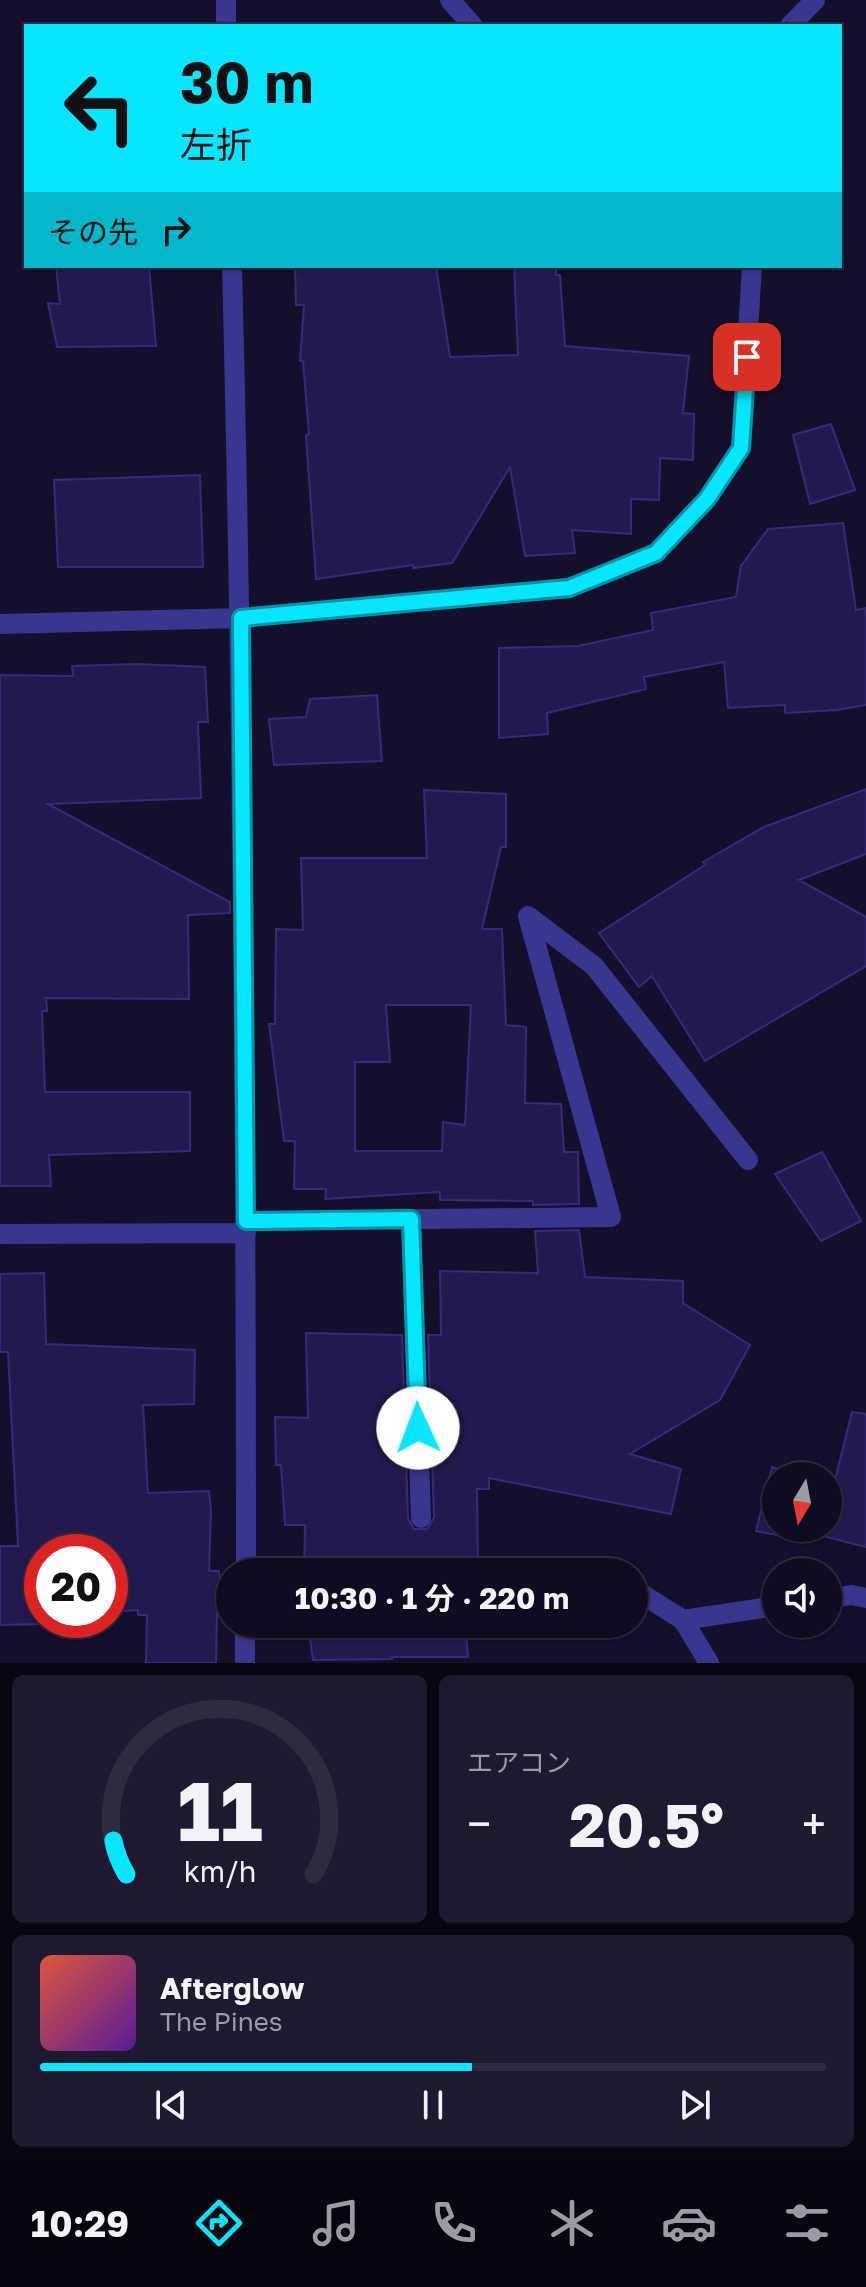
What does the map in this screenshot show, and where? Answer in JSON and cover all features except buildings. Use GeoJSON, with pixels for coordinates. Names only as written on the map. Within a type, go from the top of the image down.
{"type":"FeatureCollection","features":[{"type":"Feature","properties":{"kind":"street"},"geometry":{"type":"LineString","coordinates":[[226,0],[226,24]]}},
{"type":"Feature","properties":{"kind":"street"},"geometry":{"type":"LineString","coordinates":[[450,0],[471,24]]}},
{"type":"Feature","properties":{"kind":"street"},"geometry":{"type":"LineString","coordinates":[[792,24],[815,0]]}},
{"type":"Feature","properties":{"kind":"street"},"geometry":{"type":"LineString","coordinates":[[232,268],[241,618],[246,1558]]}},
{"type":"Feature","properties":{"kind":"street"},"geometry":{"type":"LineString","coordinates":[[0,624],[241,618],[569,588],[656,553],[707,499],[741,448],[752,268]]}},
{"type":"Feature","properties":{"kind":"street"},"geometry":{"type":"LineString","coordinates":[[0,1234],[411,1219],[611,1217],[528,916],[594,966],[748,1160]]}},
{"type":"Feature","properties":{"kind":"street"},"geometry":{"type":"LineString","coordinates":[[411,1219],[421,1518]]}},
{"type":"Feature","properties":{"kind":"street"},"geometry":{"type":"LineString","coordinates":[[842,1597],[866,1598]]}},
{"type":"Feature","properties":{"kind":"street"},"geometry":{"type":"LineString","coordinates":[[648,1598],[683,1620],[709,1663]]}},
{"type":"Feature","properties":{"kind":"street"},"geometry":{"type":"LineString","coordinates":[[683,1620],[762,1608]]}},
{"type":"Feature","properties":{"kind":"street"},"geometry":{"type":"LineString","coordinates":[[245,1638],[245,1663]]}},
{"type":"Feature","properties":{"kind":"route"},"geometry":{"type":"LineString","coordinates":[[418,1428],[411,1219],[246,1221],[241,618],[569,588],[656,553],[707,499],[741,448],[747,357]]}}]}
